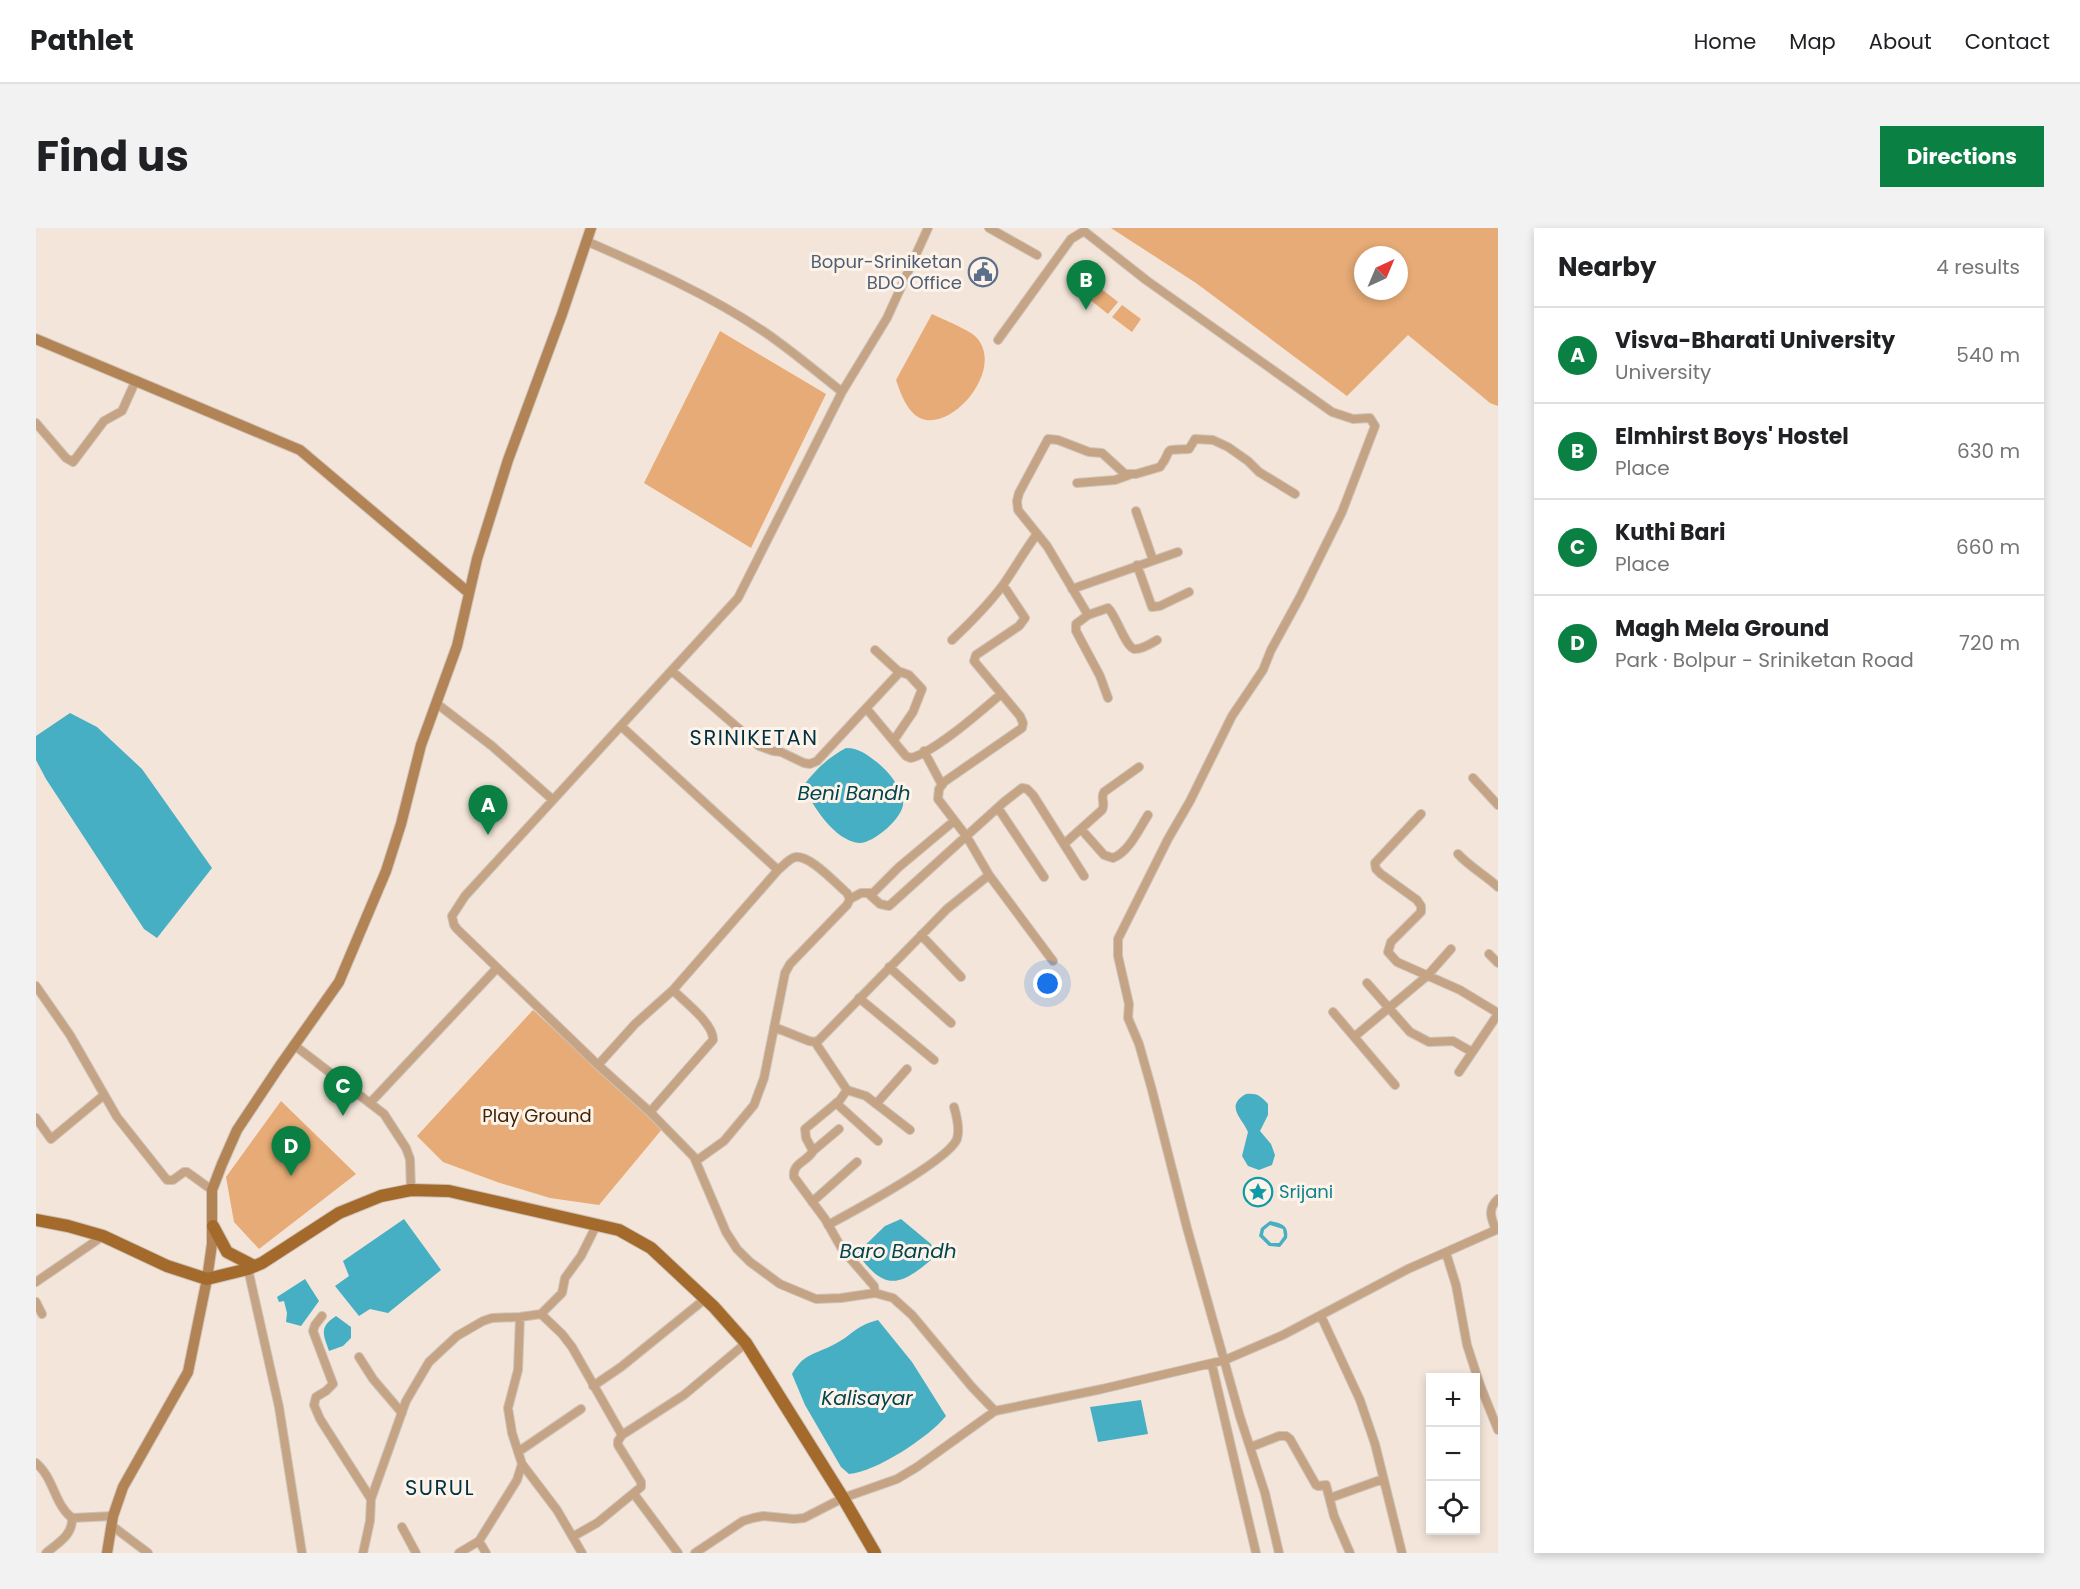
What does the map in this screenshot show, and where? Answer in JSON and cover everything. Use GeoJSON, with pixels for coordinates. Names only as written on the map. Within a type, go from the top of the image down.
{"type":"FeatureCollection","features":[{"type":"Feature","properties":{"kind":"main road"},"geometry":{"type":"LineString","coordinates":[[107,1553],[112,1521],[127,1478],[188,1372],[212,1244],[212,1190],[237,1130],[339,982],[386,871],[401,824],[421,745],[457,646],[477,559],[508,460],[591,228]]}},
{"type":"Feature","properties":{"kind":"main road"},"geometry":{"type":"LineString","coordinates":[[36,339],[300,450],[469,593]]}},
{"type":"Feature","properties":{"kind":"main road"},"geometry":{"type":"LineString","coordinates":[[36,1220],[69,1226],[103,1236],[167,1266],[207,1279],[251,1267],[339,1213],[381,1196],[411,1190],[449,1191],[619,1230],[651,1248],[705,1299],[746,1343],[875,1553]]}},
{"type":"Feature","properties":{"kind":"main road"},"geometry":{"type":"LineString","coordinates":[[213,1226],[227,1252],[251,1267]]}},
{"type":"Feature","properties":{"kind":"street"},"geometry":{"type":"LineString","coordinates":[[928,228],[887,318],[842,392],[738,598],[465,896],[452,916],[454,925],[598,1065],[650,1112],[696,1161],[726,1232],[737,1249],[766,1275],[780,1284],[816,1299],[875,1293],[893,1298],[902,1304],[940,1346],[972,1387],[995,1411]]}},
{"type":"Feature","properties":{"kind":"street"},"geometry":{"type":"LineString","coordinates":[[989,228],[1037,255]]}},
{"type":"Feature","properties":{"kind":"street"},"geometry":{"type":"LineString","coordinates":[[998,339],[1071,239],[1084,231],[1146,280],[1332,412],[1353,419],[1370,418],[1375,426],[1348,497],[1300,597],[1271,650],[1260,676],[1232,716],[1118,939],[1118,956],[1129,1004],[1128,1018],[1152,1090],[1187,1228],[1240,1417],[1251,1447],[1279,1553]]}},
{"type":"Feature","properties":{"kind":"street"},"geometry":{"type":"LineString","coordinates":[[586,241],[673,280],[731,312],[779,343],[842,392]]}},
{"type":"Feature","properties":{"kind":"street"},"geometry":{"type":"LineString","coordinates":[[36,423],[69,461],[73,462],[104,421],[122,411],[136,381]]}},
{"type":"Feature","properties":{"kind":"street"},"geometry":{"type":"LineString","coordinates":[[1088,615],[1047,546],[1021,515],[1017,501],[1035,460],[1048,439],[1058,440],[1089,452],[1102,453],[1121,471],[1129,475]]}},
{"type":"Feature","properties":{"kind":"street"},"geometry":{"type":"LineString","coordinates":[[1077,483],[1115,480],[1160,467],[1169,450],[1189,449],[1195,439],[1202,439],[1218,442],[1228,447],[1259,472],[1295,494]]}},
{"type":"Feature","properties":{"kind":"street"},"geometry":{"type":"LineString","coordinates":[[1136,511],[1153,560]]}},
{"type":"Feature","properties":{"kind":"street"},"geometry":{"type":"LineString","coordinates":[[952,640],[974,620],[1003,585],[1037,534]]}},
{"type":"Feature","properties":{"kind":"street"},"geometry":{"type":"LineString","coordinates":[[1072,589],[1178,552]]}},
{"type":"Feature","properties":{"kind":"street"},"geometry":{"type":"LineString","coordinates":[[1137,566],[1152,607],[1160,606],[1189,592]]}},
{"type":"Feature","properties":{"kind":"street"},"geometry":{"type":"LineString","coordinates":[[1003,585],[1025,618],[1019,626],[976,655],[974,661],[1020,716],[1023,723],[1022,728],[942,785],[937,793],[938,800],[966,837],[989,875],[1053,961]]}},
{"type":"Feature","properties":{"kind":"street"},"geometry":{"type":"LineString","coordinates":[[1108,698],[1100,676],[1076,631],[1076,624],[1088,615],[1106,608],[1110,609],[1128,643],[1134,648],[1137,649],[1157,640]]}},
{"type":"Feature","properties":{"kind":"street"},"geometry":{"type":"LineString","coordinates":[[875,650],[898,671],[909,675],[922,689],[913,712],[894,740]]}},
{"type":"Feature","properties":{"kind":"street"},"geometry":{"type":"LineString","coordinates":[[672,671],[759,746],[810,764],[817,761],[894,680],[898,671]]}},
{"type":"Feature","properties":{"kind":"street"},"geometry":{"type":"LineString","coordinates":[[866,708],[906,756],[911,758],[924,752],[963,725],[1001,694]]}},
{"type":"Feature","properties":{"kind":"street"},"geometry":{"type":"LineString","coordinates":[[436,703],[492,746],[553,800]]}},
{"type":"Feature","properties":{"kind":"street"},"geometry":{"type":"LineString","coordinates":[[621,726],[778,870]]}},
{"type":"Feature","properties":{"kind":"street"},"geometry":{"type":"LineString","coordinates":[[924,752],[942,785]]}},
{"type":"Feature","properties":{"kind":"street"},"geometry":{"type":"LineString","coordinates":[[1064,844],[1103,808],[1104,792],[1139,766]]}},
{"type":"Feature","properties":{"kind":"street"},"geometry":{"type":"LineString","coordinates":[[1473,778],[1498,805]]}},
{"type":"Feature","properties":{"kind":"street"},"geometry":{"type":"LineString","coordinates":[[696,1161],[724,1141],[754,1105],[761,1089],[785,973],[790,964],[847,905],[850,899],[861,893],[870,895],[880,904],[889,906],[1018,790],[1027,789],[1084,876]]}},
{"type":"Feature","properties":{"kind":"street"},"geometry":{"type":"LineString","coordinates":[[998,808],[1044,877]]}},
{"type":"Feature","properties":{"kind":"street"},"geometry":{"type":"LineString","coordinates":[[1421,814],[1375,863],[1376,869],[1381,874],[1410,894],[1421,906],[1421,912],[1391,942],[1388,952],[1398,962],[1460,990],[1498,1014],[1458,1071]]}},
{"type":"Feature","properties":{"kind":"street"},"geometry":{"type":"LineString","coordinates":[[1081,829],[1104,855],[1113,858],[1127,846],[1148,815]]}},
{"type":"Feature","properties":{"kind":"street"},"geometry":{"type":"LineString","coordinates":[[870,895],[899,867],[954,821]]}},
{"type":"Feature","properties":{"kind":"street"},"geometry":{"type":"LineString","coordinates":[[1458,854],[1466,863],[1498,887]]}},
{"type":"Feature","properties":{"kind":"street"},"geometry":{"type":"LineString","coordinates":[[598,1065],[635,1024],[673,990],[778,870],[794,857],[802,857],[810,861],[847,893],[850,899]]}},
{"type":"Feature","properties":{"kind":"street"},"geometry":{"type":"LineString","coordinates":[[815,1042],[947,909],[989,875]]}},
{"type":"Feature","properties":{"kind":"street"},"geometry":{"type":"LineString","coordinates":[[921,935],[961,977]]}},
{"type":"Feature","properties":{"kind":"street"},"geometry":{"type":"LineString","coordinates":[[1354,1037],[1427,975],[1451,950]]}},
{"type":"Feature","properties":{"kind":"street"},"geometry":{"type":"LineString","coordinates":[[1489,954],[1498,963]]}},
{"type":"Feature","properties":{"kind":"street"},"geometry":{"type":"LineString","coordinates":[[889,967],[951,1023]]}},
{"type":"Feature","properties":{"kind":"street"},"geometry":{"type":"LineString","coordinates":[[370,1103],[497,968]]}},
{"type":"Feature","properties":{"kind":"street"},"geometry":{"type":"LineString","coordinates":[[1367,983],[1403,1026],[1416,1036],[1429,1042],[1453,1041],[1472,1052]]}},
{"type":"Feature","properties":{"kind":"street"},"geometry":{"type":"LineString","coordinates":[[36,986],[75,1042],[117,1117],[167,1180],[170,1182],[187,1172],[212,1190]]}},
{"type":"Feature","properties":{"kind":"street"},"geometry":{"type":"LineString","coordinates":[[650,1112],[713,1040],[708,1025],[673,990]]}},
{"type":"Feature","properties":{"kind":"street"},"geometry":{"type":"LineString","coordinates":[[859,998],[934,1060]]}},
{"type":"Feature","properties":{"kind":"street"},"geometry":{"type":"LineString","coordinates":[[1333,1012],[1395,1085]]}},
{"type":"Feature","properties":{"kind":"street"},"geometry":{"type":"LineString","coordinates":[[774,1027],[815,1042],[847,1090],[858,1092],[910,1130]]}},
{"type":"Feature","properties":{"kind":"street"},"geometry":{"type":"LineString","coordinates":[[294,1045],[384,1114],[406,1148],[410,1159],[411,1190]]}},
{"type":"Feature","properties":{"kind":"street"},"geometry":{"type":"LineString","coordinates":[[876,1104],[907,1069]]}},
{"type":"Feature","properties":{"kind":"street"},"geometry":{"type":"LineString","coordinates":[[813,1151],[806,1138],[805,1129],[845,1095],[847,1090]]}},
{"type":"Feature","properties":{"kind":"street"},"geometry":{"type":"LineString","coordinates":[[36,1118],[51,1139],[58,1136],[104,1095]]}},
{"type":"Feature","properties":{"kind":"street"},"geometry":{"type":"LineString","coordinates":[[836,1103],[878,1142]]}},
{"type":"Feature","properties":{"kind":"street"},"geometry":{"type":"LineString","coordinates":[[828,1225],[870,1202],[938,1159],[952,1147],[957,1138],[958,1121],[954,1107]]}},
{"type":"Feature","properties":{"kind":"street"},"geometry":{"type":"LineString","coordinates":[[839,1129],[808,1158],[795,1166],[793,1171],[798,1185],[828,1225],[842,1249],[874,1286],[875,1293]]}},
{"type":"Feature","properties":{"kind":"street"},"geometry":{"type":"LineString","coordinates":[[812,1202],[857,1162]]}},
{"type":"Feature","properties":{"kind":"street"},"geometry":{"type":"LineString","coordinates":[[695,1553],[743,1521],[764,1516],[804,1518],[843,1498],[897,1479],[995,1411],[1212,1365],[1225,1360],[1321,1316],[1408,1269],[1497,1230],[1490,1210],[1498,1199]]}},
{"type":"Feature","properties":{"kind":"street"},"geometry":{"type":"LineString","coordinates":[[363,1553],[370,1521],[371,1499],[406,1401],[424,1369],[452,1340],[475,1325],[492,1318],[541,1314],[562,1293],[564,1280],[581,1256],[597,1224]]}},
{"type":"Feature","properties":{"kind":"street"},"geometry":{"type":"LineString","coordinates":[[36,1282],[103,1236]]}},
{"type":"Feature","properties":{"kind":"street"},"geometry":{"type":"LineString","coordinates":[[1446,1252],[1456,1285],[1467,1345],[1498,1430]]}},
{"type":"Feature","properties":{"kind":"street"},"geometry":{"type":"LineString","coordinates":[[251,1267],[279,1407],[302,1553]]}},
{"type":"Feature","properties":{"kind":"street"},"geometry":{"type":"LineString","coordinates":[[593,1386],[621,1367],[705,1299]]}},
{"type":"Feature","properties":{"kind":"street"},"geometry":{"type":"LineString","coordinates":[[36,1302],[42,1314]]}},
{"type":"Feature","properties":{"kind":"street"},"geometry":{"type":"LineString","coordinates":[[541,1314],[572,1347],[622,1434]]}},
{"type":"Feature","properties":{"kind":"street"},"geometry":{"type":"LineString","coordinates":[[322,1316],[313,1331],[333,1383],[326,1391],[316,1396],[314,1405],[320,1419],[371,1499]]}},
{"type":"Feature","properties":{"kind":"street"},"geometry":{"type":"LineString","coordinates":[[1321,1316],[1360,1400],[1375,1444],[1402,1553]]}},
{"type":"Feature","properties":{"kind":"street"},"geometry":{"type":"LineString","coordinates":[[520,1317],[518,1370],[508,1408],[512,1433],[522,1464],[557,1509],[582,1553]]}},
{"type":"Feature","properties":{"kind":"street"},"geometry":{"type":"LineString","coordinates":[[574,1536],[597,1523],[641,1487],[618,1445],[622,1434],[684,1395],[746,1343]]}},
{"type":"Feature","properties":{"kind":"street"},"geometry":{"type":"LineString","coordinates":[[359,1357],[372,1378],[402,1413]]}},
{"type":"Feature","properties":{"kind":"street"},"geometry":{"type":"LineString","coordinates":[[1212,1365],[1256,1553]]}},
{"type":"Feature","properties":{"kind":"street"},"geometry":{"type":"LineString","coordinates":[[518,1452],[581,1409]]}},
{"type":"Feature","properties":{"kind":"street"},"geometry":{"type":"LineString","coordinates":[[1251,1447],[1279,1436],[1286,1436],[1290,1439],[1316,1485],[1326,1485],[1334,1516],[1350,1553]]}},
{"type":"Feature","properties":{"kind":"street"},"geometry":{"type":"LineString","coordinates":[[36,1463],[49,1480],[63,1510],[72,1518],[112,1521],[148,1553]]}},
{"type":"Feature","properties":{"kind":"street"},"geometry":{"type":"LineString","coordinates":[[459,1553],[479,1541],[517,1480],[522,1464]]}},
{"type":"Feature","properties":{"kind":"street"},"geometry":{"type":"LineString","coordinates":[[1330,1498],[1383,1479]]}},
{"type":"Feature","properties":{"kind":"street"},"geometry":{"type":"LineString","coordinates":[[634,1494],[678,1553]]}},
{"type":"Feature","properties":{"kind":"street"},"geometry":{"type":"LineString","coordinates":[[46,1553],[68,1534],[72,1518]]}},
{"type":"Feature","properties":{"kind":"street"},"geometry":{"type":"LineString","coordinates":[[402,1527],[416,1553]]}},
{"type":"Feature","properties":{"kind":"street"},"geometry":{"type":"LineString","coordinates":[[479,1541],[486,1553]]}},
{"type":"Feature","properties":{"kind":"green space"},"geometry":{"type":"Polygon","coordinates":[[[1111,228],[1498,228],[1498,406],[1490,403],[1408,335],[1347,396],[1196,283],[1111,228]]]}},
{"type":"Feature","properties":{"kind":"green space"},"geometry":{"type":"Polygon","coordinates":[[[1099,287],[1118,302],[1108,314],[1089,299],[1099,287]]]}},
{"type":"Feature","properties":{"kind":"green space"},"geometry":{"type":"Polygon","coordinates":[[[1122,305],[1141,319],[1132,332],[1112,317],[1122,305]]]}},
{"type":"Feature","properties":{"kind":"green space"},"geometry":{"type":"Polygon","coordinates":[[[932,314],[977,338],[984,353],[984,369],[978,385],[954,412],[939,419],[925,420],[910,409],[896,380],[932,314]]]}},
{"type":"Feature","properties":{"kind":"green space"},"geometry":{"type":"Polygon","coordinates":[[[720,331],[826,394],[751,548],[644,483],[720,331]]]}},
{"type":"Feature","properties":{"kind":"green space","name":"Play Ground"},"geometry":{"type":"Polygon","coordinates":[[[533,1010],[663,1128],[599,1205],[550,1198],[443,1162],[417,1136],[533,1010]]]}},
{"type":"Feature","properties":{"kind":"green space"},"geometry":{"type":"Polygon","coordinates":[[[281,1101],[356,1174],[259,1249],[234,1222],[226,1177],[281,1101]]]}},
{"type":"Feature","properties":{"kind":"water"},"geometry":{"type":"Polygon","coordinates":[[[70,713],[97,727],[142,769],[212,868],[157,938],[144,929],[46,779],[36,760],[36,736],[70,713]]]}},
{"type":"Feature","properties":{"kind":"water","name":"Beni Bandh"},"geometry":{"type":"Polygon","coordinates":[[[846,748],[863,752],[882,767],[897,785],[902,796],[903,807],[894,821],[880,834],[865,842],[850,841],[833,829],[818,812],[804,785],[823,764],[846,748]]]}},
{"type":"Feature","properties":{"kind":"water"},"geometry":{"type":"Polygon","coordinates":[[[1246,1094],[1258,1096],[1268,1104],[1268,1115],[1260,1131],[1271,1144],[1275,1155],[1272,1165],[1259,1170],[1248,1166],[1242,1156],[1248,1132],[1237,1113],[1236,1103],[1246,1094]]]}},
{"type":"Feature","properties":{"kind":"water"},"geometry":{"type":"Polygon","coordinates":[[[404,1219],[441,1270],[388,1313],[370,1309],[359,1316],[335,1286],[349,1276],[343,1261],[404,1219]]]}},
{"type":"Feature","properties":{"kind":"water","name":"Baro Bandh"},"geometry":{"type":"Polygon","coordinates":[[[901,1219],[931,1244],[936,1256],[904,1278],[895,1281],[886,1280],[877,1275],[857,1253],[885,1226],[901,1219]]]}},
{"type":"Feature","properties":{"kind":"water"},"geometry":{"type":"Polygon","coordinates":[[[1270,1221],[1281,1224],[1287,1230],[1287,1238],[1280,1247],[1269,1246],[1259,1236],[1261,1228],[1270,1221]],[[1270,1225],[1264,1230],[1263,1235],[1271,1243],[1279,1243],[1284,1236],[1283,1229],[1270,1225]]]}},
{"type":"Feature","properties":{"kind":"water"},"geometry":{"type":"Polygon","coordinates":[[[305,1279],[319,1301],[301,1326],[286,1322],[287,1313],[284,1301],[279,1302],[277,1297],[305,1279]]]}},
{"type":"Feature","properties":{"kind":"water"},"geometry":{"type":"Polygon","coordinates":[[[336,1316],[351,1327],[351,1338],[343,1346],[329,1351],[324,1331],[327,1324],[336,1316]]]}},
{"type":"Feature","properties":{"kind":"water","name":"Kalisayar"},"geometry":{"type":"Polygon","coordinates":[[[878,1320],[912,1362],[946,1416],[927,1434],[901,1452],[873,1467],[849,1474],[841,1467],[805,1405],[792,1374],[805,1358],[839,1342],[858,1328],[878,1320]]]}},
{"type":"Feature","properties":{"kind":"water"},"geometry":{"type":"Polygon","coordinates":[[[1141,1400],[1148,1434],[1098,1442],[1090,1407],[1141,1400]]]}},
{"type":"Feature","properties":{"kind":"place","name":"Bopur-Sriniketan BDO Office"},"geometry":{"type":"Point","coordinates":[983,272]}},
{"type":"Feature","properties":{"kind":"place","name":"Elmhirst Boys' Hostel"},"geometry":{"type":"Point","coordinates":[1086,310]}},
{"type":"Feature","properties":{"kind":"place","name":"Visva-Bharati University"},"geometry":{"type":"Point","coordinates":[488,835]}},
{"type":"Feature","properties":{"kind":"place","name":"Kuthi Bari"},"geometry":{"type":"Point","coordinates":[343,1116]}},
{"type":"Feature","properties":{"kind":"place","name":"Magh Mela Ground"},"geometry":{"type":"Point","coordinates":[291,1176]}},
{"type":"Feature","properties":{"kind":"place","name":"Srijani"},"geometry":{"type":"Point","coordinates":[1258,1192]}},
{"type":"Feature","properties":{"kind":"district","name":"SRINIKETAN"},"geometry":{"type":"Point","coordinates":[754,738]}},
{"type":"Feature","properties":{"kind":"district","name":"SURUL"},"geometry":{"type":"Point","coordinates":[440,1488]}}]}
